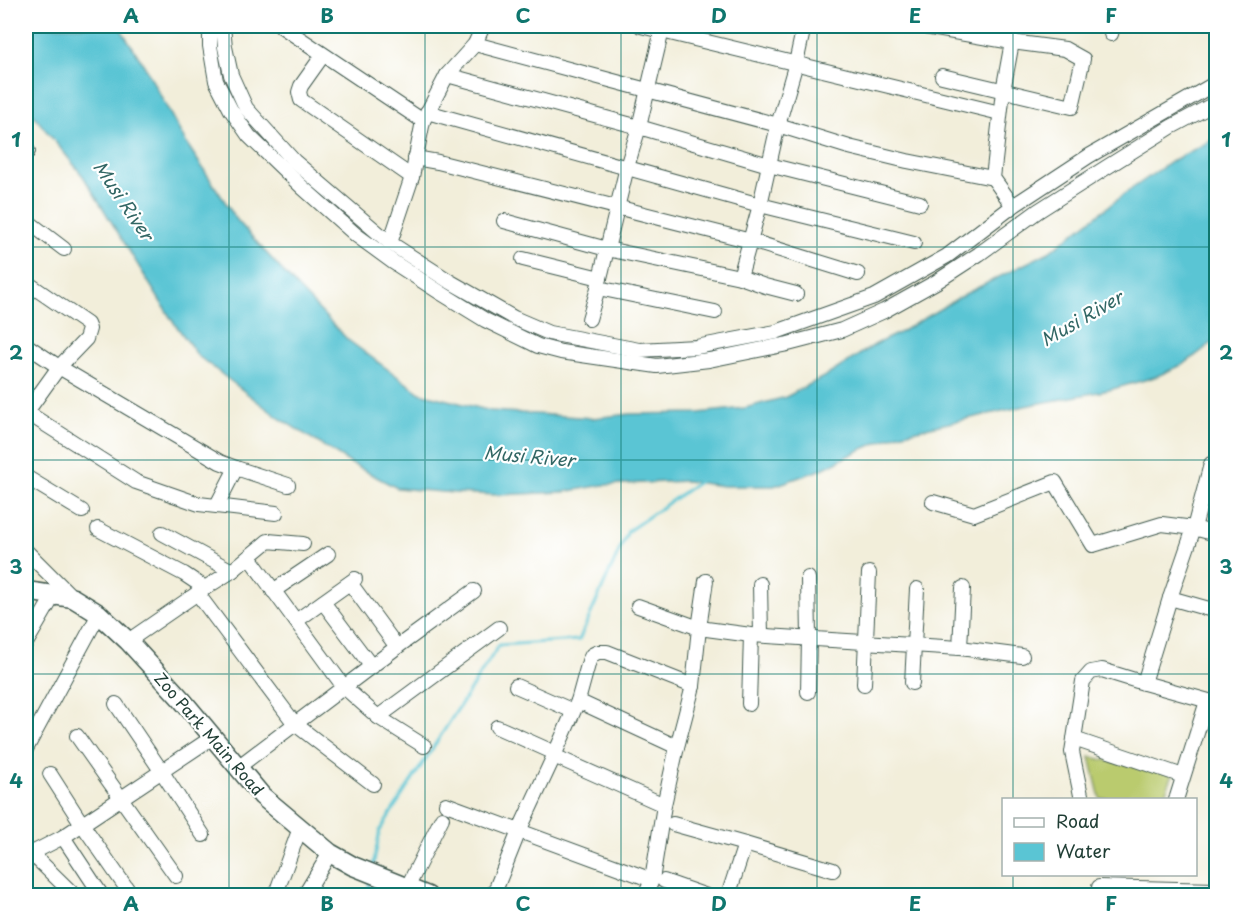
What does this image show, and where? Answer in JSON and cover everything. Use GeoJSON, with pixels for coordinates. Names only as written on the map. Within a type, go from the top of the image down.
{"type":"FeatureCollection","features":[{"type":"Feature","properties":{"kind":"main road","name":"Zoo Park Main Road"},"geometry":{"type":"LineString","coordinates":[[26,591],[73,598],[99,614],[128,641],[182,700],[262,796],[330,853],[353,866],[416,892]]}},
{"type":"Feature","properties":{"kind":"street"},"geometry":{"type":"LineString","coordinates":[[210,26],[210,46],[216,81],[231,110],[249,136],[356,235],[393,262],[485,320],[538,346],[561,352],[657,366],[709,360],[788,344],[842,330],[884,311],[936,282],[1073,188],[1171,127],[1216,103]]}},
{"type":"Feature","properties":{"kind":"street"},"geometry":{"type":"LineString","coordinates":[[223,26],[231,75],[246,108],[294,161],[390,243],[505,313],[549,333],[639,350],[696,347],[776,332],[874,297],[947,256],[1014,206],[1062,174],[1216,84]]}},
{"type":"Feature","properties":{"kind":"street"},"geometry":{"type":"LineString","coordinates":[[281,26],[323,55],[425,116],[627,167],[760,205],[914,243]]}},
{"type":"Feature","properties":{"kind":"street"},"geometry":{"type":"LineString","coordinates":[[390,243],[412,177],[425,116],[447,75],[475,44],[483,26]]}},
{"type":"Feature","properties":{"kind":"street"},"geometry":{"type":"LineString","coordinates":[[641,26],[662,28],[1000,113]]}},
{"type":"Feature","properties":{"kind":"street"},"geometry":{"type":"LineString","coordinates":[[740,277],[804,26]]}},
{"type":"Feature","properties":{"kind":"street"},"geometry":{"type":"LineString","coordinates":[[919,26],[1065,49],[1083,59],[1072,107],[942,76]]}},
{"type":"Feature","properties":{"kind":"street"},"geometry":{"type":"LineString","coordinates":[[590,319],[662,28]]}},
{"type":"Feature","properties":{"kind":"street"},"geometry":{"type":"LineString","coordinates":[[993,178],[1000,113],[1012,42]]}},
{"type":"Feature","properties":{"kind":"street"},"geometry":{"type":"LineString","coordinates":[[475,44],[778,125],[849,147],[993,178],[1014,206]]}},
{"type":"Feature","properties":{"kind":"street"},"geometry":{"type":"LineString","coordinates":[[323,55],[300,86],[301,100],[412,177]]}},
{"type":"Feature","properties":{"kind":"street"},"geometry":{"type":"LineString","coordinates":[[447,75],[769,165],[920,204]]}},
{"type":"Feature","properties":{"kind":"street"},"geometry":{"type":"LineString","coordinates":[[415,159],[438,162],[751,241],[858,274]]}},
{"type":"Feature","properties":{"kind":"street"},"geometry":{"type":"LineString","coordinates":[[1062,174],[1073,188]]}},
{"type":"Feature","properties":{"kind":"street"},"geometry":{"type":"LineString","coordinates":[[26,220],[64,249]]}},
{"type":"Feature","properties":{"kind":"street"},"geometry":{"type":"LineString","coordinates":[[504,221],[607,249],[740,277],[796,294]]}},
{"type":"Feature","properties":{"kind":"street"},"geometry":{"type":"LineString","coordinates":[[523,259],[599,283],[715,312]]}},
{"type":"Feature","properties":{"kind":"street"},"geometry":{"type":"LineString","coordinates":[[26,282],[87,324],[89,329],[86,339],[59,367],[26,412],[136,482],[199,504],[276,513]]}},
{"type":"Feature","properties":{"kind":"street"},"geometry":{"type":"LineString","coordinates":[[26,345],[220,462],[288,485]]}},
{"type":"Feature","properties":{"kind":"street"},"geometry":{"type":"LineString","coordinates":[[1144,683],[1194,528],[1210,465]]}},
{"type":"Feature","properties":{"kind":"street"},"geometry":{"type":"LineString","coordinates":[[217,506],[236,468]]}},
{"type":"Feature","properties":{"kind":"street"},"geometry":{"type":"LineString","coordinates":[[26,477],[82,511]]}},
{"type":"Feature","properties":{"kind":"street"},"geometry":{"type":"LineString","coordinates":[[933,502],[974,514],[1055,482],[1093,545],[1162,524],[1194,528],[1216,534]]}},
{"type":"Feature","properties":{"kind":"street"},"geometry":{"type":"LineString","coordinates":[[98,529],[184,574],[201,590],[296,724],[374,784]]}},
{"type":"Feature","properties":{"kind":"street"},"geometry":{"type":"LineString","coordinates":[[162,532],[232,571]]}},
{"type":"Feature","properties":{"kind":"street"},"geometry":{"type":"LineString","coordinates":[[128,641],[232,571],[268,541],[303,544]]}},
{"type":"Feature","properties":{"kind":"street"},"geometry":{"type":"LineString","coordinates":[[26,551],[73,598]]}},
{"type":"Feature","properties":{"kind":"street"},"geometry":{"type":"LineString","coordinates":[[273,591],[327,554]]}},
{"type":"Feature","properties":{"kind":"street"},"geometry":{"type":"LineString","coordinates":[[249,557],[344,687],[378,717],[424,746]]}},
{"type":"Feature","properties":{"kind":"street"},"geometry":{"type":"LineString","coordinates":[[864,684],[869,573]]}},
{"type":"Feature","properties":{"kind":"street"},"geometry":{"type":"LineString","coordinates":[[808,578],[808,692]]}},
{"type":"Feature","properties":{"kind":"street"},"geometry":{"type":"LineString","coordinates":[[296,621],[353,581],[397,647]]}},
{"type":"Feature","properties":{"kind":"street"},"geometry":{"type":"LineString","coordinates":[[645,896],[658,881],[664,805],[693,686],[706,581]]}},
{"type":"Feature","properties":{"kind":"street"},"geometry":{"type":"LineString","coordinates":[[749,704],[760,584]]}},
{"type":"Feature","properties":{"kind":"street"},"geometry":{"type":"LineString","coordinates":[[960,648],[963,588]]}},
{"type":"Feature","properties":{"kind":"street"},"geometry":{"type":"LineString","coordinates":[[912,683],[917,589]]}},
{"type":"Feature","properties":{"kind":"street"},"geometry":{"type":"LineString","coordinates":[[238,767],[474,591]]}},
{"type":"Feature","properties":{"kind":"street"},"geometry":{"type":"LineString","coordinates":[[26,643],[54,595]]}},
{"type":"Feature","properties":{"kind":"street"},"geometry":{"type":"LineString","coordinates":[[1170,598],[1216,611]]}},
{"type":"Feature","properties":{"kind":"street"},"geometry":{"type":"LineString","coordinates":[[323,602],[372,667]]}},
{"type":"Feature","properties":{"kind":"street"},"geometry":{"type":"LineString","coordinates":[[639,606],[699,628],[756,635],[960,648],[1022,656]]}},
{"type":"Feature","properties":{"kind":"street"},"geometry":{"type":"LineString","coordinates":[[26,749],[99,614]]}},
{"type":"Feature","properties":{"kind":"street"},"geometry":{"type":"LineString","coordinates":[[378,717],[499,628]]}},
{"type":"Feature","properties":{"kind":"street"},"geometry":{"type":"LineString","coordinates":[[493,896],[519,831],[576,706],[592,655],[607,652],[693,686]]}},
{"type":"Feature","properties":{"kind":"street"},"geometry":{"type":"LineString","coordinates":[[1082,798],[1072,752],[1083,681],[1091,672],[1102,670],[1212,702],[1177,798]]}},
{"type":"Feature","properties":{"kind":"street"},"geometry":{"type":"LineString","coordinates":[[516,686],[576,706],[677,747]]}},
{"type":"Feature","properties":{"kind":"street"},"geometry":{"type":"LineString","coordinates":[[116,704],[203,835]]}},
{"type":"Feature","properties":{"kind":"street"},"geometry":{"type":"LineString","coordinates":[[497,727],[664,805]]}},
{"type":"Feature","properties":{"kind":"street"},"geometry":{"type":"LineString","coordinates":[[77,736],[176,876]]}},
{"type":"Feature","properties":{"kind":"street"},"geometry":{"type":"LineString","coordinates":[[75,896],[28,855],[63,837],[120,797],[213,738]]}},
{"type":"Feature","properties":{"kind":"street"},"geometry":{"type":"LineString","coordinates":[[1074,739],[1183,776]]}},
{"type":"Feature","properties":{"kind":"street"},"geometry":{"type":"LineString","coordinates":[[50,774],[132,896]]}},
{"type":"Feature","properties":{"kind":"street"},"geometry":{"type":"LineString","coordinates":[[446,804],[681,891],[707,896]]}},
{"type":"Feature","properties":{"kind":"street"},"geometry":{"type":"LineString","coordinates":[[416,892],[442,818]]}},
{"type":"Feature","properties":{"kind":"street"},"geometry":{"type":"LineString","coordinates":[[673,824],[833,870]]}},
{"type":"Feature","properties":{"kind":"street"},"geometry":{"type":"LineString","coordinates":[[275,896],[300,828]]}},
{"type":"Feature","properties":{"kind":"street"},"geometry":{"type":"LineString","coordinates":[[63,837],[102,896]]}},
{"type":"Feature","properties":{"kind":"street"},"geometry":{"type":"LineString","coordinates":[[729,895],[745,844]]}},
{"type":"Feature","properties":{"kind":"street"},"geometry":{"type":"LineString","coordinates":[[304,896],[330,853]]}},
{"type":"Feature","properties":{"kind":"street"},"geometry":{"type":"LineString","coordinates":[[1098,887],[1216,890]]}},
{"type":"Feature","properties":{"kind":"green space"},"geometry":{"type":"Polygon","coordinates":[[[1090,757],[1173,774],[1163,798],[1100,798],[1090,757]]]}},
{"type":"Feature","properties":{"kind":"water","name":"Musi River"},"geometry":{"type":"Polygon","coordinates":[[[26,26],[119,26],[145,67],[185,141],[237,220],[348,340],[420,393],[491,411],[593,418],[630,414],[698,413],[745,408],[786,397],[965,294],[1049,252],[1127,192],[1172,161],[1216,138],[1216,340],[1184,364],[1155,377],[1109,390],[899,434],[820,470],[774,486],[723,486],[686,481],[603,485],[564,492],[498,495],[397,488],[352,464],[279,418],[198,356],[170,317],[83,176],[26,106],[26,26]]]}},
{"type":"Feature","properties":{"kind":"waterway"},"geometry":{"type":"LineString","coordinates":[[373,867],[380,830],[499,645],[579,640],[628,531],[700,481]]}},
{"type":"Feature","properties":{"kind":"waterway"},"geometry":{"type":"LineString","coordinates":[[367,896],[370,880]]}}]}
